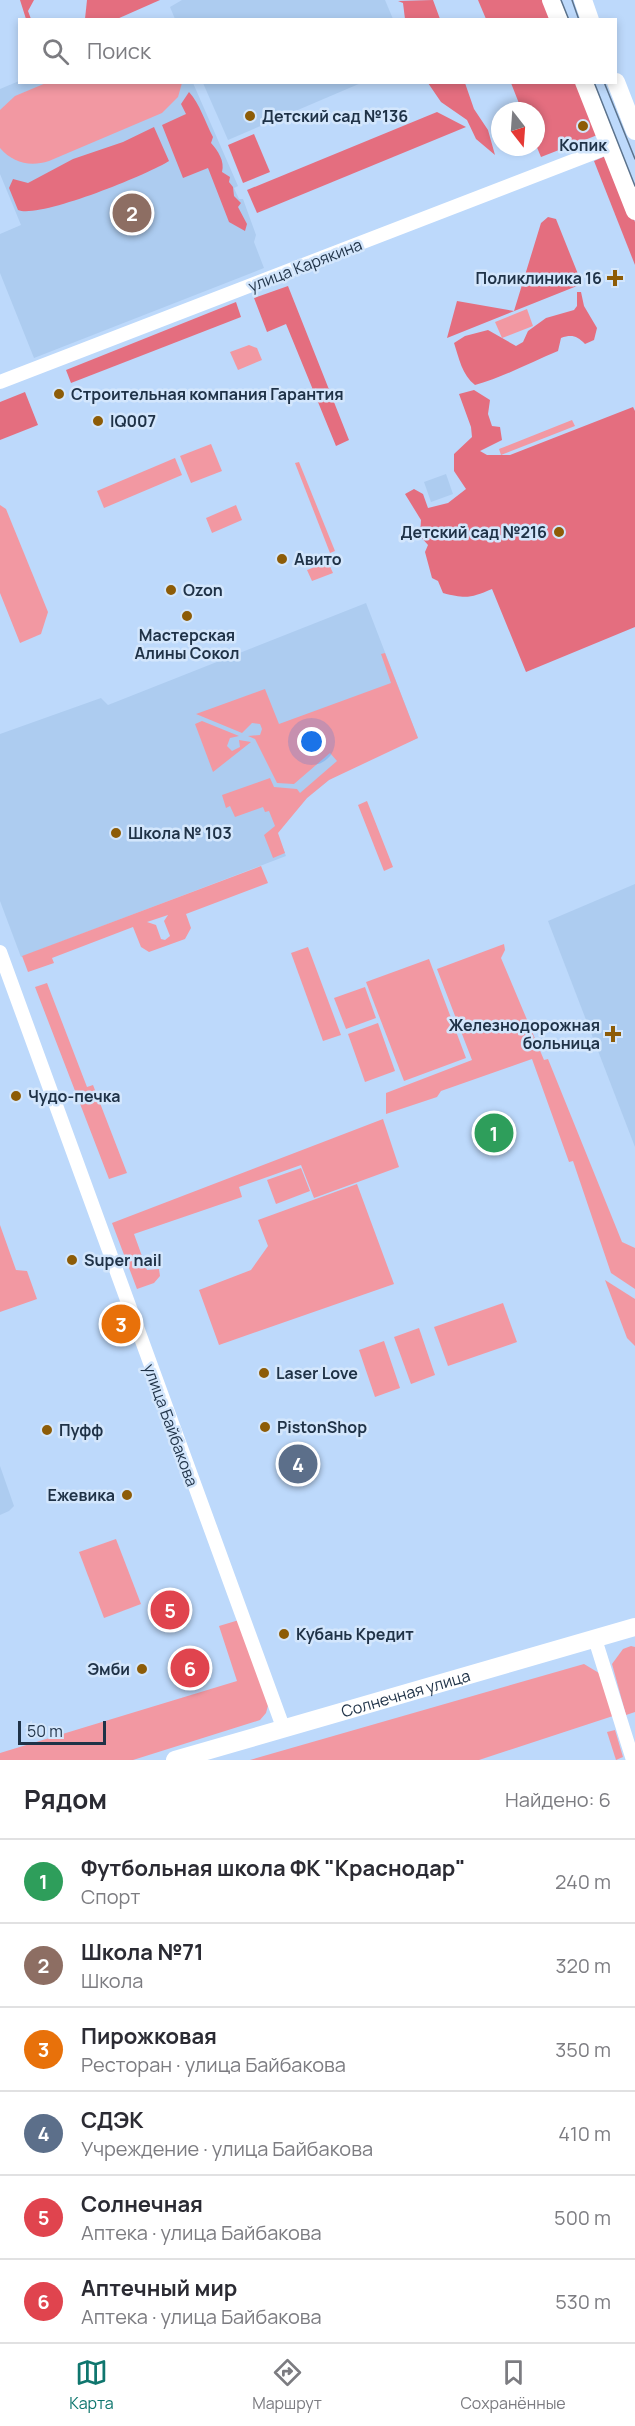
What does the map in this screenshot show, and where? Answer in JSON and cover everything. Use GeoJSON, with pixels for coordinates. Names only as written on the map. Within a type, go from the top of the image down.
{"type":"FeatureCollection","features":[{"type":"Feature","properties":{"kind":"main road"},"geometry":{"type":"LineString","coordinates":[[551,0],[558,18]]}},
{"type":"Feature","properties":{"kind":"main road"},"geometry":{"type":"LineString","coordinates":[[583,0],[589,18]]}},
{"type":"Feature","properties":{"kind":"main road"},"geometry":{"type":"LineString","coordinates":[[585,84],[635,211]]}},
{"type":"Feature","properties":{"kind":"main road"},"geometry":{"type":"LineString","coordinates":[[616,84],[635,131]]}},
{"type":"Feature","properties":{"kind":"main road","name":"Солнечная улица"},"geometry":{"type":"LineString","coordinates":[[175,1760],[635,1627]]}},
{"type":"Feature","properties":{"kind":"street","name":"улица Карякина"},"geometry":{"type":"LineString","coordinates":[[0,382],[609,147]]}},
{"type":"Feature","properties":{"kind":"street","name":"улица Байбакова"},"geometry":{"type":"LineString","coordinates":[[0,952],[284,1727]]}},
{"type":"Feature","properties":{"kind":"street"},"geometry":{"type":"LineString","coordinates":[[595,1639],[633,1760]]}},
{"type":"Feature","properties":{"kind":"shaded area"},"geometry":{"type":"Polygon","coordinates":[[[20,0],[34,0],[28,11],[31,18],[26,18],[20,0]]]}},
{"type":"Feature","properties":{"kind":"shaded area"},"geometry":{"type":"Polygon","coordinates":[[[87,0],[160,0],[119,18],[85,18],[87,0]]]}},
{"type":"Feature","properties":{"kind":"shaded area"},"geometry":{"type":"Polygon","coordinates":[[[182,0],[385,0],[393,18],[175,18],[170,7],[182,0]]]}},
{"type":"Feature","properties":{"kind":"shaded area"},"geometry":{"type":"Polygon","coordinates":[[[433,0],[440,18],[405,18],[403,3],[398,1],[433,0]]]}},
{"type":"Feature","properties":{"kind":"shaded area"},"geometry":{"type":"Polygon","coordinates":[[[478,0],[546,0],[554,18],[486,18],[478,0]]]}},
{"type":"Feature","properties":{"kind":"shaded area"},"geometry":{"type":"Polygon","coordinates":[[[18,81],[18,84],[193,84],[238,186],[234,188],[239,199],[243,199],[256,235],[254,242],[264,268],[34,358],[0,273],[0,234],[21,225],[0,174],[0,89],[18,81]]]}},
{"type":"Feature","properties":{"kind":"shaded area"},"geometry":{"type":"Polygon","coordinates":[[[44,84],[181,84],[178,97],[162,113],[49,161],[35,164],[16,160],[0,148],[0,110],[15,96],[44,84]]]}},
{"type":"Feature","properties":{"kind":"shaded area","name":"Детский сад №136"},"geometry":{"type":"Polygon","coordinates":[[[203,84],[359,84],[228,140],[203,84]]]}},
{"type":"Feature","properties":{"kind":"shaded area"},"geometry":{"type":"Polygon","coordinates":[[[429,84],[465,84],[474,109],[488,130],[491,152],[476,139],[467,120],[441,102],[429,84]]]}},
{"type":"Feature","properties":{"kind":"shaded area"},"geometry":{"type":"Polygon","coordinates":[[[511,84],[579,84],[600,134],[545,155],[545,102],[518,102],[511,84]]]}},
{"type":"Feature","properties":{"kind":"shaded area"},"geometry":{"type":"Polygon","coordinates":[[[189,92],[213,137],[211,143],[222,160],[222,172],[230,177],[229,182],[233,187],[234,196],[241,203],[238,207],[247,224],[245,231],[229,222],[208,168],[183,178],[162,125],[186,114],[181,104],[189,92]]]}},
{"type":"Feature","properties":{"kind":"shaded area"},"geometry":{"type":"Polygon","coordinates":[[[437,112],[466,127],[257,213],[247,190],[437,112]]]}},
{"type":"Feature","properties":{"kind":"shaded area"},"geometry":{"type":"Polygon","coordinates":[[[154,127],[169,161],[139,176],[69,202],[30,211],[18,210],[9,188],[13,179],[28,183],[73,159],[123,142],[154,127]]]}},
{"type":"Feature","properties":{"kind":"shaded area"},"geometry":{"type":"Polygon","coordinates":[[[254,134],[270,172],[243,183],[228,145],[254,134]]]}},
{"type":"Feature","properties":{"kind":"shaded area"},"geometry":{"type":"Polygon","coordinates":[[[608,155],[635,222],[635,265],[594,161],[608,155]]]}},
{"type":"Feature","properties":{"kind":"shaded area"},"geometry":{"type":"Polygon","coordinates":[[[548,217],[556,219],[582,284],[447,338],[457,301],[514,311],[541,223],[548,217]]]}},
{"type":"Feature","properties":{"kind":"shaded area"},"geometry":{"type":"Polygon","coordinates":[[[288,286],[349,440],[336,446],[286,324],[267,332],[254,298],[288,286]]]}},
{"type":"Feature","properties":{"kind":"shaded area"},"geometry":{"type":"Polygon","coordinates":[[[577,292],[581,292],[584,306],[597,328],[594,340],[585,344],[574,336],[561,338],[558,351],[486,382],[475,385],[471,381],[462,366],[454,343],[465,336],[488,330],[516,346],[523,342],[528,331],[546,318],[574,310],[577,306],[577,292]]]}},
{"type":"Feature","properties":{"kind":"shaded area"},"geometry":{"type":"Polygon","coordinates":[[[236,302],[241,317],[71,383],[66,370],[236,302]]]}},
{"type":"Feature","properties":{"kind":"shaded area"},"geometry":{"type":"Polygon","coordinates":[[[527,309],[533,326],[502,338],[495,322],[527,309]]]}},
{"type":"Feature","properties":{"kind":"shaded area"},"geometry":{"type":"Polygon","coordinates":[[[249,345],[257,348],[262,360],[238,370],[230,352],[249,345]]]}},
{"type":"Feature","properties":{"kind":"shaded area","name":"Детский сад №216"},"geometry":{"type":"Polygon","coordinates":[[[474,390],[490,400],[488,414],[492,426],[500,427],[502,440],[480,451],[487,455],[510,455],[633,407],[635,411],[635,627],[526,672],[492,589],[468,597],[457,596],[443,593],[438,581],[432,578],[425,552],[428,545],[420,536],[421,520],[405,494],[414,489],[423,494],[428,508],[448,503],[466,489],[454,471],[454,454],[472,437],[471,427],[459,394],[474,390]]]}},
{"type":"Feature","properties":{"kind":"shaded area"},"geometry":{"type":"Polygon","coordinates":[[[25,392],[38,425],[0,440],[0,402],[25,392]]]}},
{"type":"Feature","properties":{"kind":"shaded area"},"geometry":{"type":"Polygon","coordinates":[[[572,420],[575,426],[501,455],[499,449],[572,420]]]}},
{"type":"Feature","properties":{"kind":"shaded area"},"geometry":{"type":"Polygon","coordinates":[[[211,444],[222,471],[191,483],[180,456],[211,444]]]}},
{"type":"Feature","properties":{"kind":"shaded area"},"geometry":{"type":"Polygon","coordinates":[[[175,458],[182,475],[104,508],[97,491],[175,458]]]}},
{"type":"Feature","properties":{"kind":"shaded area"},"geometry":{"type":"Polygon","coordinates":[[[299,462],[335,551],[330,553],[295,463],[299,462]]]}},
{"type":"Feature","properties":{"kind":"shaded area"},"geometry":{"type":"Polygon","coordinates":[[[446,474],[453,494],[431,502],[424,482],[446,474]]]}},
{"type":"Feature","properties":{"kind":"shaded area"},"geometry":{"type":"Polygon","coordinates":[[[0,505],[6,509],[48,612],[41,634],[20,643],[0,593],[0,505]]]}},
{"type":"Feature","properties":{"kind":"shaded area"},"geometry":{"type":"Polygon","coordinates":[[[236,505],[242,520],[212,533],[206,518],[236,505]]]}},
{"type":"Feature","properties":{"kind":"shaded area"},"geometry":{"type":"Polygon","coordinates":[[[328,562],[333,573],[312,581],[307,570],[328,562]]]}},
{"type":"Feature","properties":{"kind":"shaded area"},"geometry":{"type":"Polygon","coordinates":[[[366,603],[418,738],[348,768],[307,798],[277,833],[286,856],[21,957],[0,901],[0,734],[101,698],[108,705],[366,603]]]}},
{"type":"Feature","properties":{"kind":"shaded area"},"geometry":{"type":"Polygon","coordinates":[[[385,653],[418,738],[329,780],[307,798],[278,833],[285,853],[273,858],[264,835],[275,826],[269,811],[265,812],[263,807],[235,817],[230,806],[226,808],[222,795],[270,778],[274,787],[297,789],[300,793],[337,761],[330,753],[294,784],[277,783],[255,739],[248,736],[260,735],[262,729],[260,724],[252,723],[242,733],[196,714],[265,689],[279,724],[391,683],[381,654],[385,653]]]}},
{"type":"Feature","properties":{"kind":"shaded area"},"geometry":{"type":"Polygon","coordinates":[[[202,721],[239,736],[230,738],[227,746],[232,751],[240,747],[239,740],[251,742],[213,772],[195,724],[202,721]]]}},
{"type":"Feature","properties":{"kind":"shaded area"},"geometry":{"type":"Polygon","coordinates":[[[367,801],[393,867],[384,871],[358,805],[367,801]]]}},
{"type":"Feature","properties":{"kind":"shaded area"},"geometry":{"type":"Polygon","coordinates":[[[261,866],[268,883],[186,914],[191,928],[185,939],[149,952],[141,947],[133,927],[52,958],[54,963],[28,972],[22,956],[261,866]],[[168,915],[147,922],[156,925],[161,939],[165,940],[170,936],[164,921],[168,915]]]}},
{"type":"Feature","properties":{"kind":"shaded area","name":"Железнодорожная больница"},"geometry":{"type":"Polygon","coordinates":[[[635,884],[635,1147],[548,921],[635,884]]]}},
{"type":"Feature","properties":{"kind":"shaded area"},"geometry":{"type":"Polygon","coordinates":[[[504,944],[505,950],[501,958],[544,1060],[548,1059],[622,1242],[635,1248],[635,1289],[611,1273],[573,1161],[569,1162],[532,1059],[441,1091],[437,1097],[386,1114],[386,1093],[472,1060],[437,969],[504,944]]]}},
{"type":"Feature","properties":{"kind":"shaded area"},"geometry":{"type":"Polygon","coordinates":[[[308,947],[341,1035],[323,1041],[291,953],[308,947]]]}},
{"type":"Feature","properties":{"kind":"shaded area"},"geometry":{"type":"Polygon","coordinates":[[[429,959],[466,1058],[404,1081],[366,982],[429,959]]]}},
{"type":"Feature","properties":{"kind":"shaded area"},"geometry":{"type":"Polygon","coordinates":[[[47,983],[87,1087],[93,1085],[127,1173],[109,1179],[35,987],[47,983]]]}},
{"type":"Feature","properties":{"kind":"shaded area"},"geometry":{"type":"Polygon","coordinates":[[[365,987],[376,1018],[346,1029],[334,998],[365,987]]]}},
{"type":"Feature","properties":{"kind":"shaded area"},"geometry":{"type":"Polygon","coordinates":[[[378,1023],[395,1071],[365,1082],[348,1034],[378,1023]]]}},
{"type":"Feature","properties":{"kind":"shaded area"},"geometry":{"type":"Polygon","coordinates":[[[383,1119],[399,1167],[314,1198],[301,1165],[239,1187],[242,1197],[134,1234],[147,1270],[159,1269],[160,1276],[154,1283],[137,1289],[112,1223],[383,1119]]]}},
{"type":"Feature","properties":{"kind":"shaded area"},"geometry":{"type":"Polygon","coordinates":[[[301,1168],[310,1191],[276,1204],[267,1180],[301,1168]]]}},
{"type":"Feature","properties":{"kind":"shaded area"},"geometry":{"type":"Polygon","coordinates":[[[357,1184],[394,1284],[219,1345],[199,1290],[251,1270],[268,1246],[258,1220],[357,1184]]]}},
{"type":"Feature","properties":{"kind":"shaded area"},"geometry":{"type":"Polygon","coordinates":[[[0,1225],[16,1270],[27,1271],[37,1299],[0,1312],[0,1225]]]}},
{"type":"Feature","properties":{"kind":"shaded area"},"geometry":{"type":"Polygon","coordinates":[[[605,1280],[635,1299],[635,1346],[627,1338],[605,1280]]]}},
{"type":"Feature","properties":{"kind":"shaded area"},"geometry":{"type":"Polygon","coordinates":[[[503,1303],[517,1342],[448,1366],[434,1327],[503,1303]]]}},
{"type":"Feature","properties":{"kind":"shaded area"},"geometry":{"type":"Polygon","coordinates":[[[419,1328],[435,1375],[411,1384],[394,1337],[419,1328]]]}},
{"type":"Feature","properties":{"kind":"shaded area"},"geometry":{"type":"Polygon","coordinates":[[[384,1341],[400,1388],[375,1397],[359,1350],[384,1341]]]}},
{"type":"Feature","properties":{"kind":"shaded area"},"geometry":{"type":"Polygon","coordinates":[[[0,1466],[14,1506],[0,1515],[0,1466]]]}},
{"type":"Feature","properties":{"kind":"shaded area"},"geometry":{"type":"Polygon","coordinates":[[[116,1539],[141,1604],[104,1618],[79,1552],[116,1539]]]}},
{"type":"Feature","properties":{"kind":"shaded area"},"geometry":{"type":"Polygon","coordinates":[[[239,1620],[269,1702],[266,1713],[260,1720],[133,1760],[0,1760],[0,1753],[237,1681],[219,1626],[239,1620]]]}},
{"type":"Feature","properties":{"kind":"shaded area"},"geometry":{"type":"Polygon","coordinates":[[[635,1647],[635,1712],[626,1715],[612,1664],[623,1649],[635,1647]]]}},
{"type":"Feature","properties":{"kind":"shaded area"},"geometry":{"type":"Polygon","coordinates":[[[584,1664],[599,1673],[613,1716],[479,1760],[250,1760],[584,1664]]]}},
{"type":"Feature","properties":{"kind":"shaded area"},"geometry":{"type":"Polygon","coordinates":[[[615,1730],[623,1757],[616,1760],[607,1732],[615,1730]]]}},
{"type":"Feature","properties":{"kind":"tram line"},"geometry":{"type":"LineString","coordinates":[[561,0],[568,18]]}},
{"type":"Feature","properties":{"kind":"tram line"},"geometry":{"type":"LineString","coordinates":[[572,0],[578,18]]}},
{"type":"Feature","properties":{"kind":"tram line"},"geometry":{"type":"LineString","coordinates":[[595,84],[635,186]]}},
{"type":"Feature","properties":{"kind":"tram line"},"geometry":{"type":"LineString","coordinates":[[605,84],[635,159]]}},
{"type":"Feature","properties":{"kind":"place","name":"Детский сад №136"},"geometry":{"type":"Point","coordinates":[250,116]}},
{"type":"Feature","properties":{"kind":"place","name":"Копик"},"geometry":{"type":"Point","coordinates":[583,126]}},
{"type":"Feature","properties":{"kind":"place","name":"Школа №71"},"geometry":{"type":"Point","coordinates":[132,213]}},
{"type":"Feature","properties":{"kind":"place","name":"Поликлиника 16"},"geometry":{"type":"Point","coordinates":[615,278]}},
{"type":"Feature","properties":{"kind":"place","name":"Строительная компания Гарантия"},"geometry":{"type":"Point","coordinates":[59,394]}},
{"type":"Feature","properties":{"kind":"place","name":"IQ007"},"geometry":{"type":"Point","coordinates":[98,421]}},
{"type":"Feature","properties":{"kind":"place","name":"Детский сад №216"},"geometry":{"type":"Point","coordinates":[559,532]}},
{"type":"Feature","properties":{"kind":"place","name":"Авито"},"geometry":{"type":"Point","coordinates":[282,559]}},
{"type":"Feature","properties":{"kind":"place","name":"Ozon"},"geometry":{"type":"Point","coordinates":[171,590]}},
{"type":"Feature","properties":{"kind":"place","name":"Мастерская Алины Сокол"},"geometry":{"type":"Point","coordinates":[187,616]}},
{"type":"Feature","properties":{"kind":"place","name":"Школа № 103"},"geometry":{"type":"Point","coordinates":[116,833]}},
{"type":"Feature","properties":{"kind":"place","name":"Железнодорожная больница"},"geometry":{"type":"Point","coordinates":[613,1034]}},
{"type":"Feature","properties":{"kind":"place","name":"Чудо-печка"},"geometry":{"type":"Point","coordinates":[16,1096]}},
{"type":"Feature","properties":{"kind":"place","name":"Футбольная школа ФК \"Краснодар\""},"geometry":{"type":"Point","coordinates":[494,1133]}},
{"type":"Feature","properties":{"kind":"place","name":"Super nail"},"geometry":{"type":"Point","coordinates":[72,1260]}},
{"type":"Feature","properties":{"kind":"place","name":"Пирожковая"},"geometry":{"type":"Point","coordinates":[121,1324]}},
{"type":"Feature","properties":{"kind":"place","name":"Laser Love"},"geometry":{"type":"Point","coordinates":[264,1373]}},
{"type":"Feature","properties":{"kind":"place","name":"PistonShop"},"geometry":{"type":"Point","coordinates":[265,1427]}},
{"type":"Feature","properties":{"kind":"place","name":"Пуфф"},"geometry":{"type":"Point","coordinates":[47,1430]}},
{"type":"Feature","properties":{"kind":"place","name":"СДЭК"},"geometry":{"type":"Point","coordinates":[298,1464]}},
{"type":"Feature","properties":{"kind":"place","name":"Ежевика"},"geometry":{"type":"Point","coordinates":[127,1495]}},
{"type":"Feature","properties":{"kind":"place","name":"Солнечная"},"geometry":{"type":"Point","coordinates":[170,1610]}},
{"type":"Feature","properties":{"kind":"place","name":"Кубань Кредит"},"geometry":{"type":"Point","coordinates":[284,1634]}},
{"type":"Feature","properties":{"kind":"place","name":"Аптечный мир"},"geometry":{"type":"Point","coordinates":[190,1668]}},
{"type":"Feature","properties":{"kind":"place","name":"Эмби"},"geometry":{"type":"Point","coordinates":[142,1669]}}]}
